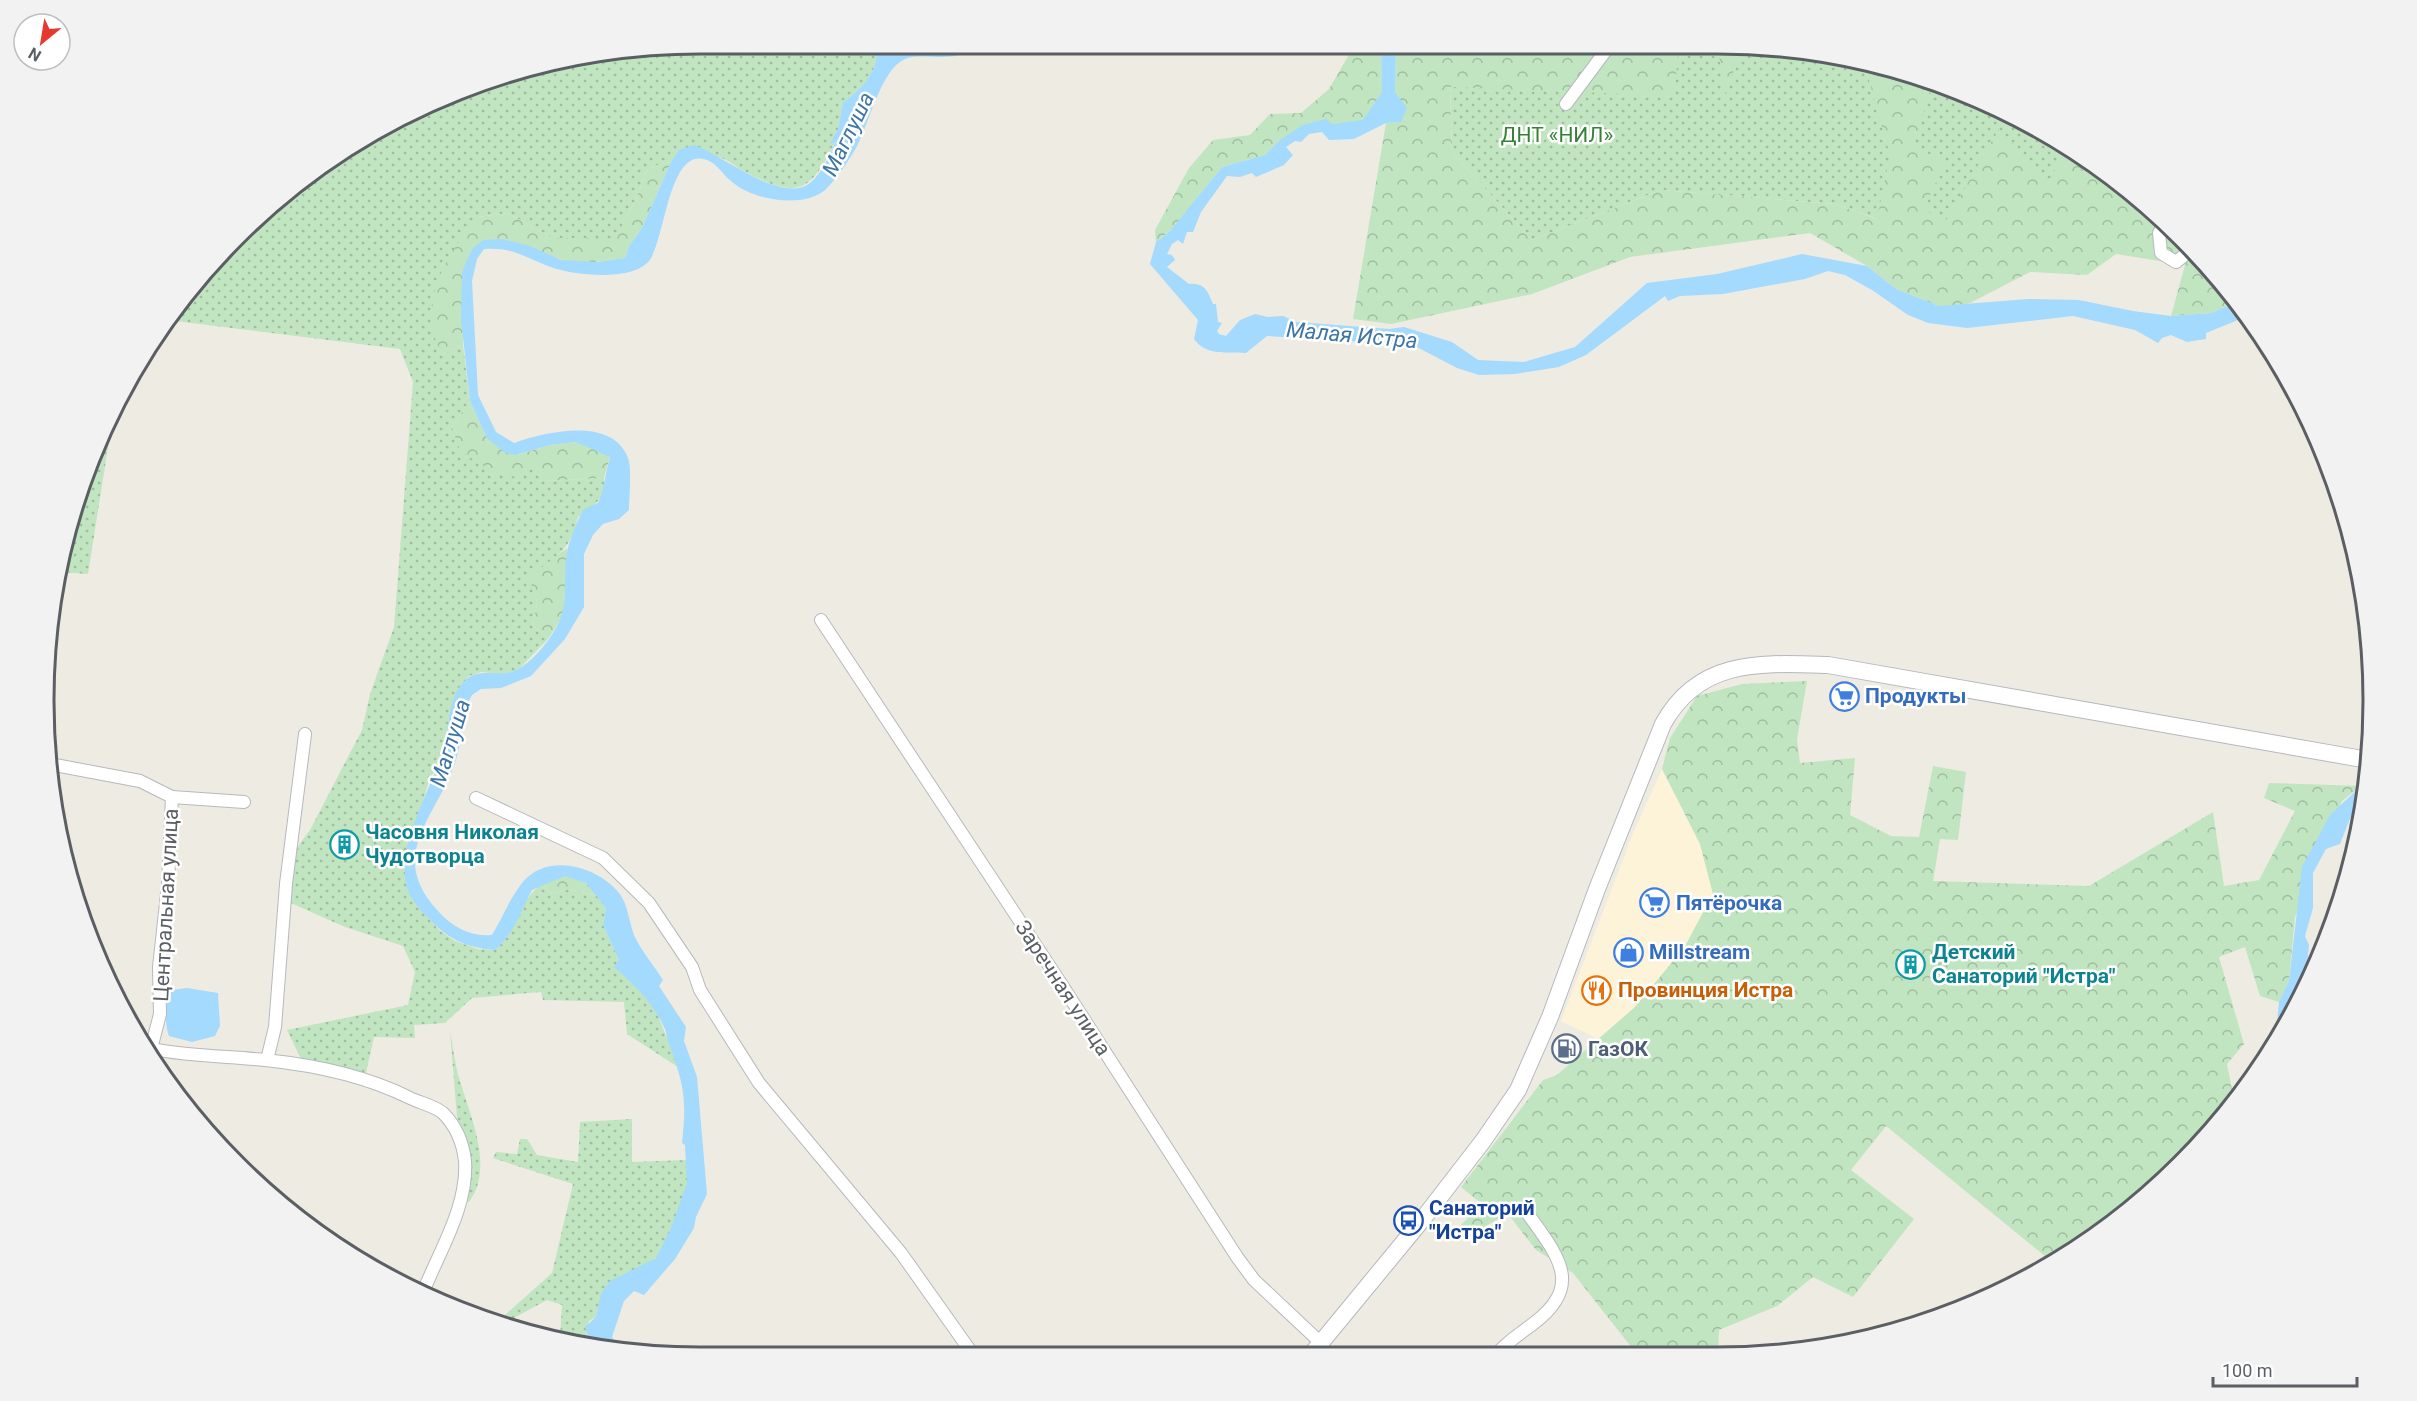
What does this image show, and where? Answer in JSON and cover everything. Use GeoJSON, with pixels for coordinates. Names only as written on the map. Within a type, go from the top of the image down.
{"type":"FeatureCollection","features":[{"type":"Feature","properties":{"kind":"main road"},"geometry":{"type":"LineString","coordinates":[[1317,1347],[1422,1220],[1483,1141],[1518,1090],[1550,1017],[1597,889],[1663,723],[1672,707],[1697,683],[1719,672],[1742,666],[1828,665],[2360,758]]}},
{"type":"Feature","properties":{"kind":"street"},"geometry":{"type":"LineString","coordinates":[[1566,104],[1603,54]]}},
{"type":"Feature","properties":{"kind":"street"},"geometry":{"type":"LineString","coordinates":[[2160,230],[2161,254],[2176,262],[2185,255]]}},
{"type":"Feature","properties":{"kind":"street","name":"Заречная улица"},"geometry":{"type":"LineString","coordinates":[[821,620],[1058,979],[1237,1257],[1254,1280],[1313,1347]]}},
{"type":"Feature","properties":{"kind":"street"},"geometry":{"type":"LineString","coordinates":[[267,1060],[275,1027],[284,900],[305,734]]}},
{"type":"Feature","properties":{"kind":"street"},"geometry":{"type":"LineString","coordinates":[[58,765],[140,781],[172,797],[244,802]]}},
{"type":"Feature","properties":{"kind":"street","name":"Центральная улица"},"geometry":{"type":"LineString","coordinates":[[150,1039],[160,1014],[159,967],[168,885],[172,797]]}},
{"type":"Feature","properties":{"kind":"street"},"geometry":{"type":"LineString","coordinates":[[477,798],[603,858],[649,903],[692,967],[700,990],[759,1083],[901,1253],[968,1347]]}},
{"type":"Feature","properties":{"kind":"street","name":"Центральная улица"},"geometry":{"type":"LineString","coordinates":[[156,1049],[267,1060],[358,1077],[392,1088],[441,1112],[459,1135],[465,1163],[458,1210],[426,1285]]}},
{"type":"Feature","properties":{"kind":"street"},"geometry":{"type":"LineString","coordinates":[[1502,1347],[1557,1303],[1563,1289],[1561,1269],[1528,1214]]}},
{"type":"Feature","properties":{"kind":"shaded area"},"geometry":{"type":"Polygon","coordinates":[[[1662,769],[1700,844],[1713,894],[1684,948],[1635,1007],[1598,1039],[1561,1021],[1634,831],[1662,769]]]}},
{"type":"Feature","properties":{"kind":"green space"},"geometry":{"type":"Polygon","coordinates":[[[876,54],[875,63],[867,79],[855,93],[843,102],[838,129],[831,142],[835,142],[817,174],[808,183],[787,188],[775,185],[741,170],[724,159],[680,150],[671,162],[660,164],[645,173],[640,190],[617,239],[552,238],[508,213],[478,217],[442,354],[463,345],[470,401],[452,427],[540,468],[544,481],[604,478],[604,485],[598,501],[578,517],[575,529],[566,546],[530,577],[537,602],[533,626],[549,638],[517,671],[500,674],[481,672],[469,676],[459,688],[453,702],[443,753],[428,784],[407,856],[420,909],[439,930],[455,941],[478,949],[495,950],[508,934],[528,897],[543,884],[552,894],[568,889],[598,896],[606,908],[603,925],[619,960],[615,967],[636,986],[656,1010],[678,1067],[627,1034],[624,1002],[543,1000],[541,992],[472,998],[445,1023],[414,1025],[415,1038],[374,1037],[366,1073],[302,1061],[287,1030],[408,1005],[415,972],[403,946],[345,927],[284,900],[290,857],[310,830],[362,730],[370,694],[394,627],[413,382],[400,349],[177,321],[214,274],[274,214],[341,163],[377,141],[453,103],[493,88],[574,66],[658,55],[876,54]]]}},
{"type":"Feature","properties":{"kind":"green space"},"geometry":{"type":"Polygon","coordinates":[[[1349,54],[1381,54],[1382,92],[1363,121],[1332,124],[1280,140],[1265,155],[1222,167],[1172,229],[1156,242],[1155,230],[1189,168],[1213,140],[1250,135],[1270,114],[1301,113],[1329,89],[1349,54]]]}},
{"type":"Feature","properties":{"kind":"green space"},"geometry":{"type":"Polygon","coordinates":[[[1396,54],[1678,54],[1674,96],[1450,87],[1452,152],[1532,240],[1661,190],[1835,204],[1877,219],[1890,155],[1867,72],[1884,76],[1930,90],[1913,146],[1945,162],[1924,209],[1945,222],[1999,129],[2049,181],[2063,155],[2110,188],[2174,243],[2228,306],[2211,313],[2171,316],[2185,265],[2116,254],[2087,275],[2030,272],[1970,303],[1958,306],[1939,306],[1896,289],[1867,266],[1810,233],[1630,257],[1532,294],[1391,324],[1353,319],[1386,123],[1401,122],[1395,92],[1396,54]]]}},
{"type":"Feature","properties":{"kind":"green space","name":"ДНТ «НИЛ»"},"geometry":{"type":"Polygon","coordinates":[[[1449,54],[1716,54],[1759,55],[1843,66],[1924,88],[2002,121],[2073,161],[1976,253],[1835,204],[1661,190],[1532,240],[1452,152],[1449,54]]]}},
{"type":"Feature","properties":{"kind":"green space"},"geometry":{"type":"Polygon","coordinates":[[[1719,54],[1740,55],[1724,97],[1719,54]]]}},
{"type":"Feature","properties":{"kind":"green space"},"geometry":{"type":"Polygon","coordinates":[[[671,162],[642,228],[629,246],[625,258],[592,262],[567,261],[515,243],[483,240],[462,272],[463,345],[442,354],[434,336],[431,317],[433,299],[445,264],[478,217],[508,213],[552,238],[617,238],[640,190],[645,173],[660,164],[671,162]]]}},
{"type":"Feature","properties":{"kind":"green space"},"geometry":{"type":"Polygon","coordinates":[[[470,401],[487,438],[517,455],[550,445],[577,442],[610,456],[604,478],[543,481],[540,468],[533,465],[522,478],[494,473],[460,451],[452,427],[470,401]]]}},
{"type":"Feature","properties":{"kind":"green space"},"geometry":{"type":"Polygon","coordinates":[[[109,440],[88,574],[66,572],[88,493],[109,440]]]}},
{"type":"Feature","properties":{"kind":"green space"},"geometry":{"type":"Polygon","coordinates":[[[567,548],[564,613],[549,638],[533,626],[537,602],[529,577],[567,548]]]}},
{"type":"Feature","properties":{"kind":"green space"},"geometry":{"type":"Polygon","coordinates":[[[1807,681],[1797,739],[1800,763],[1855,758],[1850,815],[1891,836],[1919,837],[1933,766],[1966,772],[1958,840],[1940,839],[1933,881],[2089,886],[2213,812],[2224,886],[2259,880],[2295,811],[2264,798],[2269,783],[2357,786],[2356,790],[2342,801],[2295,917],[2289,981],[2279,1002],[2260,996],[2245,947],[2219,957],[2244,1044],[2227,1064],[2232,1090],[2203,1127],[2174,1158],[2110,1213],[2046,1257],[1886,1126],[1851,1170],[1914,1219],[1853,1297],[1813,1277],[1777,1306],[1719,1330],[1718,1347],[1631,1347],[1573,1273],[1536,1250],[1508,1214],[1457,1241],[1451,1235],[1482,1204],[1461,1187],[1543,1080],[1557,1075],[1635,1007],[1684,948],[1713,894],[1700,844],[1662,769],[1670,738],[1697,696],[1742,684],[1807,681]]]}},
{"type":"Feature","properties":{"kind":"green space"},"geometry":{"type":"Polygon","coordinates":[[[565,875],[586,883],[598,896],[568,889],[552,894],[543,884],[565,875]]]}},
{"type":"Feature","properties":{"kind":"green space"},"geometry":{"type":"Polygon","coordinates":[[[450,1031],[457,1069],[474,1126],[480,1158],[480,1174],[469,1202],[466,1201],[463,1133],[457,1117],[450,1031]]]}},
{"type":"Feature","properties":{"kind":"green space"},"geometry":{"type":"Polygon","coordinates":[[[632,1119],[632,1162],[686,1160],[687,1177],[683,1200],[664,1246],[654,1259],[610,1283],[600,1301],[596,1317],[589,1321],[586,1333],[588,1337],[560,1332],[562,1305],[547,1300],[512,1319],[504,1316],[552,1273],[573,1184],[493,1158],[496,1152],[517,1154],[520,1139],[527,1139],[537,1155],[578,1162],[580,1122],[632,1119]]]}},
{"type":"Feature","properties":{"kind":"water","name":"Малая Истра"},"geometry":{"type":"Polygon","coordinates":[[[1381,54],[1396,54],[1395,92],[1407,108],[1401,122],[1386,123],[1354,139],[1329,140],[1322,132],[1309,134],[1301,142],[1295,141],[1286,147],[1293,155],[1284,165],[1256,177],[1252,173],[1240,177],[1227,176],[1201,212],[1193,232],[1187,232],[1183,244],[1178,240],[1172,244],[1167,254],[1172,255],[1175,260],[1167,267],[1189,284],[1198,284],[1207,291],[1213,304],[1216,304],[1218,322],[1222,323],[1217,331],[1219,334],[1226,336],[1240,320],[1255,314],[1268,317],[1283,316],[1297,322],[1389,329],[1404,327],[1452,342],[1478,360],[1524,362],[1575,347],[1647,283],[1717,274],[1802,254],[1867,266],[1896,289],[1939,306],[2028,299],[2079,300],[2171,316],[2211,313],[2228,306],[2238,320],[2206,333],[2206,339],[2187,342],[2171,335],[2162,338],[2158,343],[2135,330],[2073,316],[1967,328],[1928,323],[1908,315],[1872,290],[1845,275],[1828,271],[1805,279],[1723,294],[1680,296],[1668,301],[1665,296],[1586,355],[1559,367],[1515,374],[1479,375],[1457,368],[1413,345],[1267,336],[1246,353],[1211,351],[1199,344],[1194,339],[1198,320],[1150,264],[1156,242],[1170,231],[1222,167],[1265,155],[1280,140],[1303,125],[1326,119],[1332,124],[1363,120],[1382,92],[1381,54]]]}},
{"type":"Feature","properties":{"kind":"water","name":"Маглуша"},"geometry":{"type":"Polygon","coordinates":[[[876,55],[959,55],[910,57],[897,65],[882,85],[851,157],[829,186],[815,196],[791,201],[764,197],[740,188],[708,160],[691,161],[682,169],[675,183],[654,251],[649,261],[642,267],[620,274],[582,274],[551,267],[515,252],[484,249],[477,259],[472,281],[478,395],[496,432],[514,443],[560,432],[593,432],[608,436],[620,445],[628,458],[629,510],[619,519],[603,524],[593,535],[584,554],[584,607],[565,639],[531,676],[501,688],[481,689],[472,695],[467,704],[455,763],[420,837],[415,854],[416,872],[423,891],[439,912],[450,922],[469,933],[484,935],[492,935],[518,889],[532,873],[558,865],[572,866],[598,876],[610,884],[622,898],[637,941],[663,980],[659,986],[686,1027],[684,1041],[697,1077],[707,1194],[696,1217],[694,1228],[675,1259],[644,1295],[634,1291],[624,1301],[612,1337],[614,1341],[588,1337],[585,1327],[596,1317],[601,1294],[610,1281],[656,1258],[671,1228],[687,1183],[685,1145],[682,1143],[683,1092],[665,1029],[649,1002],[614,967],[619,960],[603,925],[606,908],[586,883],[565,876],[532,890],[512,930],[495,950],[467,945],[443,932],[418,907],[406,884],[406,851],[410,835],[442,754],[456,693],[461,685],[473,675],[514,671],[525,665],[546,644],[562,614],[566,559],[570,540],[584,509],[598,503],[610,457],[576,442],[550,445],[516,455],[505,453],[487,438],[470,401],[461,319],[462,272],[472,249],[483,240],[502,239],[530,246],[561,260],[598,262],[625,258],[629,246],[642,228],[671,162],[679,150],[694,145],[752,176],[784,188],[798,188],[810,183],[822,169],[835,143],[830,143],[838,129],[843,102],[868,79],[876,55]]]}},
{"type":"Feature","properties":{"kind":"water"},"geometry":{"type":"Polygon","coordinates":[[[2356,790],[2353,810],[2340,844],[2326,849],[2313,873],[2313,908],[2305,936],[2309,945],[2307,962],[2277,1022],[2279,1002],[2289,981],[2302,867],[2330,815],[2356,790]]]}},
{"type":"Feature","properties":{"kind":"water"},"geometry":{"type":"Polygon","coordinates":[[[187,988],[218,993],[220,1026],[215,1036],[192,1042],[169,1036],[166,1025],[168,1000],[172,990],[187,988]]]}},
{"type":"Feature","properties":{"kind":"place","name":"Продукты"},"geometry":{"type":"Point","coordinates":[1844,696]}},
{"type":"Feature","properties":{"kind":"place","name":"Часовня Николая Чудотворца"},"geometry":{"type":"Point","coordinates":[344,844]}},
{"type":"Feature","properties":{"kind":"place","name":"Пятёрочка"},"geometry":{"type":"Point","coordinates":[1655,903]}},
{"type":"Feature","properties":{"kind":"place","name":"Millstream"},"geometry":{"type":"Point","coordinates":[1628,952]}},
{"type":"Feature","properties":{"kind":"place","name":"Детский Санаторий \"Истра\""},"geometry":{"type":"Point","coordinates":[1911,964]}},
{"type":"Feature","properties":{"kind":"place","name":"Провинция Истра"},"geometry":{"type":"Point","coordinates":[1597,990]}},
{"type":"Feature","properties":{"kind":"place","name":"ГазОК"},"geometry":{"type":"Point","coordinates":[1567,1049]}},
{"type":"Feature","properties":{"kind":"place","name":"Санаторий \"Истра\""},"geometry":{"type":"Point","coordinates":[1408,1220]}}]}
